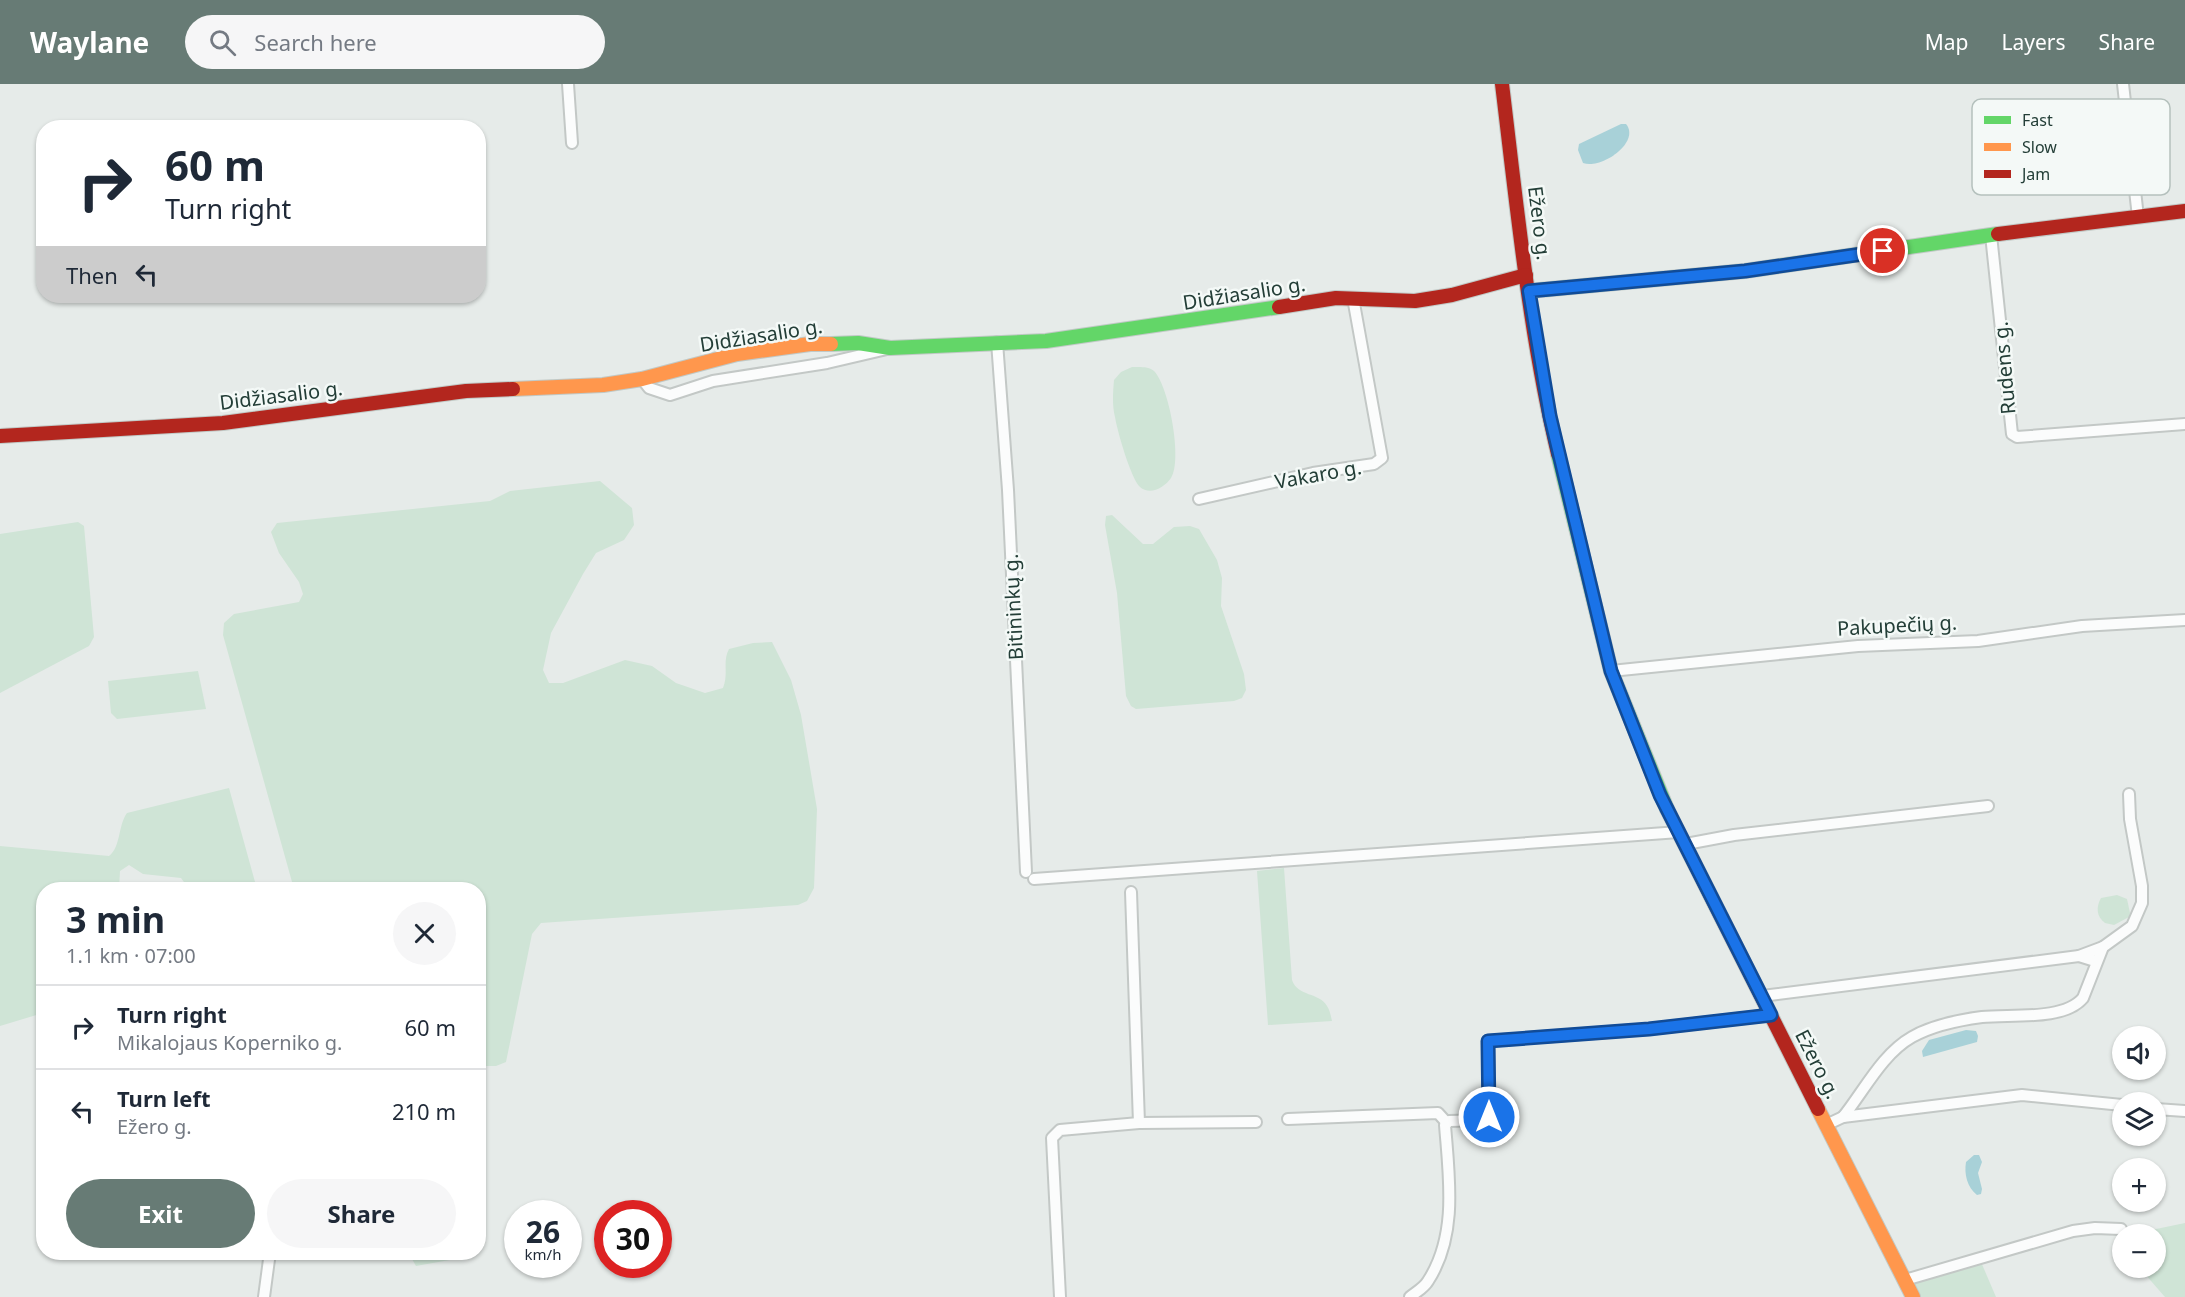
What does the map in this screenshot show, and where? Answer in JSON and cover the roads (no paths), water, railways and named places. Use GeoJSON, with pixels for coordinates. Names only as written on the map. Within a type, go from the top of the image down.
{"type":"FeatureCollection","features":[{"type":"Feature","properties":{"kind":"street"},"geometry":{"type":"LineString","coordinates":[[568,84],[572,143]]}},
{"type":"Feature","properties":{"kind":"street","name":"Ežero g."},"geometry":{"type":"LineString","coordinates":[[1502,84],[1526,275],[1550,416],[1611,671],[1647,765],[1682,838],[1913,1297]]}},
{"type":"Feature","properties":{"kind":"street"},"geometry":{"type":"LineString","coordinates":[[2123,84],[2125,99]]}},
{"type":"Feature","properties":{"kind":"street"},"geometry":{"type":"LineString","coordinates":[[2136,195],[2138,217]]}},
{"type":"Feature","properties":{"kind":"street"},"geometry":{"type":"LineString","coordinates":[[1529,291],[1745,271],[1991,235],[2185,211]]}},
{"type":"Feature","properties":{"kind":"street","name":"Rudens g."},"geometry":{"type":"LineString","coordinates":[[1991,235],[2012,434],[2017,436],[2185,424]]}},
{"type":"Feature","properties":{"kind":"street","name":"Didžiasalio g."},"geometry":{"type":"LineString","coordinates":[[0,436],[223,423],[466,392],[603,385],[642,379],[721,358],[810,344],[858,343],[890,348],[1046,341],[1336,298],[1417,300],[1452,295],[1526,275]]}},
{"type":"Feature","properties":{"kind":"street","name":"Vakaro g."},"geometry":{"type":"LineString","coordinates":[[1198,499],[1312,473],[1374,464],[1382,458],[1353,298]]}},
{"type":"Feature","properties":{"kind":"street","name":"Bitininkų g."},"geometry":{"type":"LineString","coordinates":[[998,342],[1030,875],[1682,838]]}},
{"type":"Feature","properties":{"kind":"street"},"geometry":{"type":"LineString","coordinates":[[642,379],[649,388],[670,395],[713,381],[827,363],[890,348]]}},
{"type":"Feature","properties":{"kind":"street","name":"Pakupečių g."},"geometry":{"type":"LineString","coordinates":[[1611,671],[1858,646],[1978,641],[2082,626],[2185,620]]}},
{"type":"Feature","properties":{"kind":"street"},"geometry":{"type":"LineString","coordinates":[[1762,996],[2079,956],[2103,947],[2132,926],[2142,903],[2142,886],[2130,819],[2130,794]]}},
{"type":"Feature","properties":{"kind":"street"},"geometry":{"type":"LineString","coordinates":[[1682,838],[1734,835],[1988,806]]}},
{"type":"Feature","properties":{"kind":"street"},"geometry":{"type":"LineString","coordinates":[[1131,892],[1140,1123]]}},
{"type":"Feature","properties":{"kind":"street"},"geometry":{"type":"LineString","coordinates":[[1843,1117],[1889,1056],[1912,1037],[1955,1022],[1991,1016],[2037,1015],[2071,1008],[2083,998],[2095,961],[2103,947]]}},
{"type":"Feature","properties":{"kind":"street"},"geometry":{"type":"LineString","coordinates":[[2079,956],[2095,961]]}},
{"type":"Feature","properties":{"kind":"street"},"geometry":{"type":"LineString","coordinates":[[1447,1123],[1486,1120],[1489,1117],[1488,1041],[1649,1029],[1771,1015]]}},
{"type":"Feature","properties":{"kind":"street"},"geometry":{"type":"LineString","coordinates":[[1826,1125],[1843,1117],[2022,1095],[2112,1104]]}},
{"type":"Feature","properties":{"kind":"street"},"geometry":{"type":"LineString","coordinates":[[2166,1110],[2185,1111]]}},
{"type":"Feature","properties":{"kind":"street"},"geometry":{"type":"LineString","coordinates":[[1288,1119],[1438,1113],[1447,1123],[1450,1198],[1447,1229],[1440,1254],[1427,1283],[1410,1297]]}},
{"type":"Feature","properties":{"kind":"street"},"geometry":{"type":"LineString","coordinates":[[1060,1297],[1052,1138],[1065,1128],[1140,1123],[1256,1122]]}},
{"type":"Feature","properties":{"kind":"street"},"geometry":{"type":"LineString","coordinates":[[1905,1280],[2073,1231],[2112,1229]]}},
{"type":"Feature","properties":{"kind":"street"},"geometry":{"type":"LineString","coordinates":[[264,1297],[269,1260]]}},
{"type":"Feature","properties":{"kind":"water"},"geometry":{"type":"Polygon","coordinates":[[[1621,124],[1626,124],[1629,131],[1624,146],[1617,153],[1599,162],[1583,163],[1578,150],[1579,144],[1621,124]]]}},
{"type":"Feature","properties":{"kind":"water"},"geometry":{"type":"Polygon","coordinates":[[[1966,1030],[1976,1031],[1977,1042],[1923,1057],[1922,1051],[1929,1040],[1966,1030]]]}},
{"type":"Feature","properties":{"kind":"water"},"geometry":{"type":"Polygon","coordinates":[[[1974,1155],[1979,1155],[1982,1162],[1978,1173],[1982,1189],[1981,1194],[1977,1195],[1967,1180],[1965,1171],[1966,1162],[1974,1155]]]}}]}
